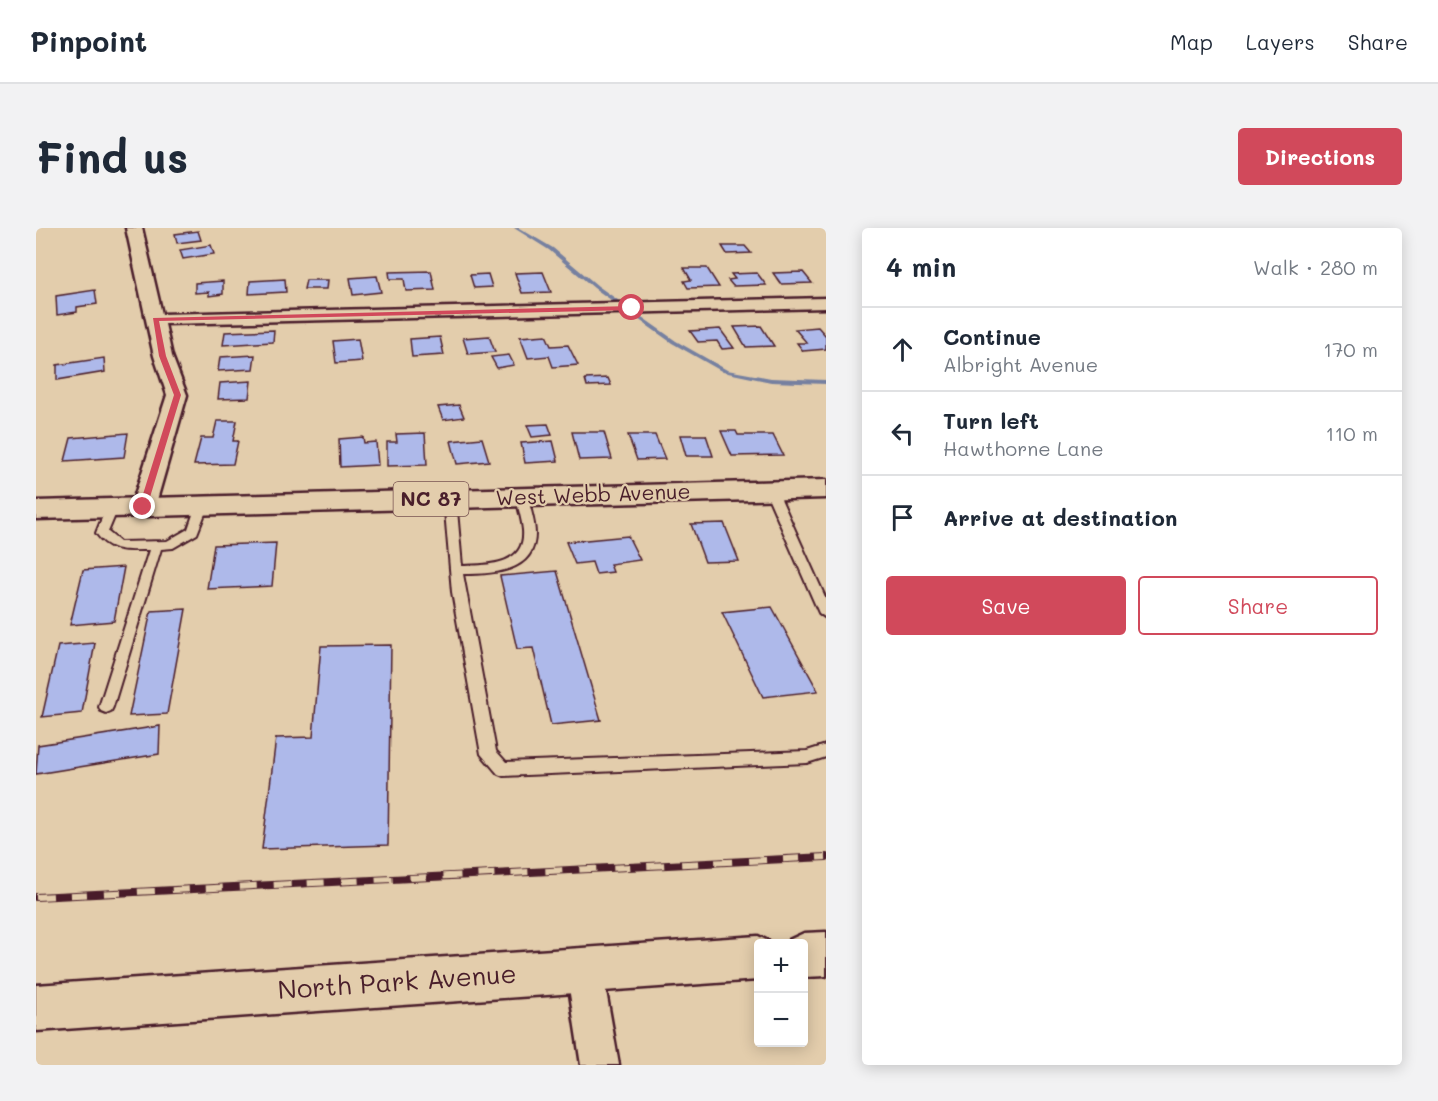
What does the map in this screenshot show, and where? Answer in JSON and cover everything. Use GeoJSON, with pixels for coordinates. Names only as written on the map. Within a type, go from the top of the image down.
{"type":"FeatureCollection","features":[{"type":"Feature","properties":{"kind":"main road","name":"West Webb Avenue"},"geometry":{"type":"LineString","coordinates":[[36,510],[826,489]]}},
{"type":"Feature","properties":{"kind":"main road"},"geometry":{"type":"LineString","coordinates":[[808,955],[826,954]]}},
{"type":"Feature","properties":{"kind":"main road","name":"North Park Avenue"},"geometry":{"type":"LineString","coordinates":[[36,1008],[584,968],[754,958]]}},
{"type":"Feature","properties":{"kind":"street"},"geometry":{"type":"LineString","coordinates":[[134,228],[163,356],[177,395],[143,507]]}},
{"type":"Feature","properties":{"kind":"street"},"geometry":{"type":"LineString","coordinates":[[156,319],[826,303]]}},
{"type":"Feature","properties":{"kind":"street"},"geometry":{"type":"LineString","coordinates":[[584,968],[600,1065]]}},
{"type":"Feature","properties":{"kind":"lane"},"geometry":{"type":"LineString","coordinates":[[771,490],[826,613]]}},
{"type":"Feature","properties":{"kind":"lane"},"geometry":{"type":"LineString","coordinates":[[456,570],[505,568],[523,557],[529,538],[522,497]]}},
{"type":"Feature","properties":{"kind":"lane"},"geometry":{"type":"LineString","coordinates":[[450,499],[458,592],[489,754],[503,769],[807,757],[826,751]]}},
{"type":"Feature","properties":{"kind":"lane"},"geometry":{"type":"LineString","coordinates":[[112,508],[102,533],[109,541],[118,546],[169,545],[193,531],[202,506]]}},
{"type":"Feature","properties":{"kind":"lane"},"geometry":{"type":"LineString","coordinates":[[106,707],[156,545]]}},
{"type":"Feature","properties":{"kind":"building"},"geometry":{"type":"Polygon","coordinates":[[[198,231],[201,240],[177,243],[175,234],[198,231]]]}},
{"type":"Feature","properties":{"kind":"building"},"geometry":{"type":"Polygon","coordinates":[[[211,245],[214,254],[183,259],[180,250],[211,245]]]}},
{"type":"Feature","properties":{"kind":"building"},"geometry":{"type":"Polygon","coordinates":[[[722,246],[745,246],[751,253],[727,254],[722,246]]]}},
{"type":"Feature","properties":{"kind":"building"},"geometry":{"type":"Polygon","coordinates":[[[684,268],[707,268],[719,287],[688,288],[684,281],[691,280],[684,268]]]}},
{"type":"Feature","properties":{"kind":"building"},"geometry":{"type":"Polygon","coordinates":[[[431,271],[435,290],[406,291],[404,279],[390,279],[389,272],[431,271]]]}},
{"type":"Feature","properties":{"kind":"building"},"geometry":{"type":"Polygon","coordinates":[[[543,272],[551,292],[522,293],[515,273],[543,272]]]}},
{"type":"Feature","properties":{"kind":"building"},"geometry":{"type":"Polygon","coordinates":[[[803,272],[812,283],[781,284],[773,273],[803,272]]]}},
{"type":"Feature","properties":{"kind":"building"},"geometry":{"type":"Polygon","coordinates":[[[757,273],[766,285],[733,286],[728,280],[735,279],[731,274],[757,273]]]}},
{"type":"Feature","properties":{"kind":"building"},"geometry":{"type":"Polygon","coordinates":[[[488,274],[492,287],[474,288],[470,275],[488,274]]]}},
{"type":"Feature","properties":{"kind":"building"},"geometry":{"type":"Polygon","coordinates":[[[377,276],[381,292],[353,295],[350,278],[377,276]]]}},
{"type":"Feature","properties":{"kind":"building"},"geometry":{"type":"Polygon","coordinates":[[[285,279],[286,292],[249,294],[250,281],[285,279]]]}},
{"type":"Feature","properties":{"kind":"building"},"geometry":{"type":"Polygon","coordinates":[[[306,280],[328,280],[327,289],[304,289],[306,280]]]}},
{"type":"Feature","properties":{"kind":"building"},"geometry":{"type":"Polygon","coordinates":[[[223,281],[223,294],[209,296],[209,292],[195,293],[195,283],[223,281]]]}},
{"type":"Feature","properties":{"kind":"building"},"geometry":{"type":"Polygon","coordinates":[[[95,290],[97,304],[77,307],[77,312],[57,315],[56,296],[95,290]]]}},
{"type":"Feature","properties":{"kind":"building"},"geometry":{"type":"Polygon","coordinates":[[[761,326],[774,346],[746,347],[734,327],[761,326]]]}},
{"type":"Feature","properties":{"kind":"building"},"geometry":{"type":"Polygon","coordinates":[[[818,327],[826,336],[826,349],[803,351],[797,343],[807,343],[795,329],[818,327]]]}},
{"type":"Feature","properties":{"kind":"building"},"geometry":{"type":"Polygon","coordinates":[[[720,329],[734,348],[722,349],[717,341],[698,342],[690,331],[720,329]]]}},
{"type":"Feature","properties":{"kind":"building"},"geometry":{"type":"Polygon","coordinates":[[[274,330],[273,342],[223,345],[225,332],[274,330]]]}},
{"type":"Feature","properties":{"kind":"building"},"geometry":{"type":"Polygon","coordinates":[[[546,335],[551,346],[568,345],[578,365],[553,367],[549,356],[528,358],[520,337],[546,335]]]}},
{"type":"Feature","properties":{"kind":"building"},"geometry":{"type":"Polygon","coordinates":[[[489,336],[495,352],[468,354],[463,338],[489,336]]]}},
{"type":"Feature","properties":{"kind":"building"},"geometry":{"type":"Polygon","coordinates":[[[440,337],[444,355],[412,357],[410,339],[440,337]]]}},
{"type":"Feature","properties":{"kind":"building"},"geometry":{"type":"Polygon","coordinates":[[[358,339],[362,361],[336,363],[333,341],[358,339]]]}},
{"type":"Feature","properties":{"kind":"building"},"geometry":{"type":"Polygon","coordinates":[[[255,355],[253,369],[218,371],[220,357],[255,355]]]}},
{"type":"Feature","properties":{"kind":"building"},"geometry":{"type":"Polygon","coordinates":[[[509,355],[514,365],[497,368],[491,357],[509,355]]]}},
{"type":"Feature","properties":{"kind":"building"},"geometry":{"type":"Polygon","coordinates":[[[104,358],[105,372],[57,380],[57,365],[104,358]]]}},
{"type":"Feature","properties":{"kind":"building"},"geometry":{"type":"Polygon","coordinates":[[[608,378],[611,385],[587,386],[585,379],[608,378]]]}},
{"type":"Feature","properties":{"kind":"building"},"geometry":{"type":"Polygon","coordinates":[[[251,381],[249,398],[218,399],[220,383],[251,381]]]}},
{"type":"Feature","properties":{"kind":"building"},"geometry":{"type":"Polygon","coordinates":[[[459,405],[464,417],[443,420],[438,407],[459,405]]]}},
{"type":"Feature","properties":{"kind":"building"},"geometry":{"type":"Polygon","coordinates":[[[217,421],[237,421],[233,441],[238,441],[233,464],[194,465],[201,438],[213,438],[217,421]]]}},
{"type":"Feature","properties":{"kind":"building"},"geometry":{"type":"Polygon","coordinates":[[[548,424],[552,435],[532,437],[527,425],[548,424]]]}},
{"type":"Feature","properties":{"kind":"building"},"geometry":{"type":"Polygon","coordinates":[[[721,431],[736,431],[738,435],[773,435],[783,455],[732,456],[721,431]]]}},
{"type":"Feature","properties":{"kind":"building"},"geometry":{"type":"Polygon","coordinates":[[[572,432],[604,432],[612,459],[579,460],[572,432]]]}},
{"type":"Feature","properties":{"kind":"building"},"geometry":{"type":"Polygon","coordinates":[[[128,433],[124,457],[65,461],[71,438],[128,433]]]}},
{"type":"Feature","properties":{"kind":"building"},"geometry":{"type":"Polygon","coordinates":[[[425,433],[427,465],[387,466],[387,442],[397,442],[396,434],[425,433]]]}},
{"type":"Feature","properties":{"kind":"building"},"geometry":{"type":"Polygon","coordinates":[[[628,435],[655,435],[665,459],[637,460],[628,435]]]}},
{"type":"Feature","properties":{"kind":"building"},"geometry":{"type":"Polygon","coordinates":[[[680,435],[706,435],[713,456],[686,456],[680,435]]]}},
{"type":"Feature","properties":{"kind":"building"},"geometry":{"type":"Polygon","coordinates":[[[363,437],[364,443],[376,442],[378,465],[340,467],[339,439],[363,437]]]}},
{"type":"Feature","properties":{"kind":"building"},"geometry":{"type":"Polygon","coordinates":[[[482,438],[489,461],[457,464],[451,441],[482,438]]]}},
{"type":"Feature","properties":{"kind":"building"},"geometry":{"type":"Polygon","coordinates":[[[553,441],[558,461],[525,463],[521,443],[553,441]]]}},
{"type":"Feature","properties":{"kind":"building"},"geometry":{"type":"Polygon","coordinates":[[[724,523],[739,561],[705,562],[691,524],[724,523]]]}},
{"type":"Feature","properties":{"kind":"building"},"geometry":{"type":"Polygon","coordinates":[[[628,536],[640,560],[610,564],[613,572],[596,574],[592,562],[575,564],[566,542],[628,536]]]}},
{"type":"Feature","properties":{"kind":"building"},"geometry":{"type":"Polygon","coordinates":[[[276,543],[272,586],[207,589],[214,545],[276,543]]]}},
{"type":"Feature","properties":{"kind":"building"},"geometry":{"type":"Polygon","coordinates":[[[124,567],[114,621],[70,625],[83,570],[124,567]]]}},
{"type":"Feature","properties":{"kind":"building"},"geometry":{"type":"Polygon","coordinates":[[[557,571],[601,720],[551,725],[533,648],[517,649],[500,576],[557,571]]]}},
{"type":"Feature","properties":{"kind":"building"},"geometry":{"type":"Polygon","coordinates":[[[772,607],[818,691],[763,697],[722,612],[772,607]]]}},
{"type":"Feature","properties":{"kind":"building"},"geometry":{"type":"Polygon","coordinates":[[[186,609],[167,714],[129,716],[151,611],[186,609]]]}},
{"type":"Feature","properties":{"kind":"building"},"geometry":{"type":"Polygon","coordinates":[[[95,643],[82,713],[42,717],[58,646],[95,643]]]}},
{"type":"Feature","properties":{"kind":"building"},"geometry":{"type":"Polygon","coordinates":[[[391,645],[388,845],[262,849],[276,738],[313,737],[321,646],[391,645]]]}},
{"type":"Feature","properties":{"kind":"building"},"geometry":{"type":"Polygon","coordinates":[[[160,726],[159,754],[36,774],[38,745],[160,726]]]}},
{"type":"Feature","properties":{"kind":"waterway"},"geometry":{"type":"LineString","coordinates":[[516,228],[551,249],[596,287],[674,342],[725,371],[771,380],[826,382]]}},
{"type":"Feature","properties":{"kind":"railway"},"geometry":{"type":"LineString","coordinates":[[36,897],[826,857]]}},
{"type":"Feature","properties":{"kind":"route"},"geometry":{"type":"LineString","coordinates":[[143,507],[177,395],[163,356],[156,319],[632,308]]}}]}
